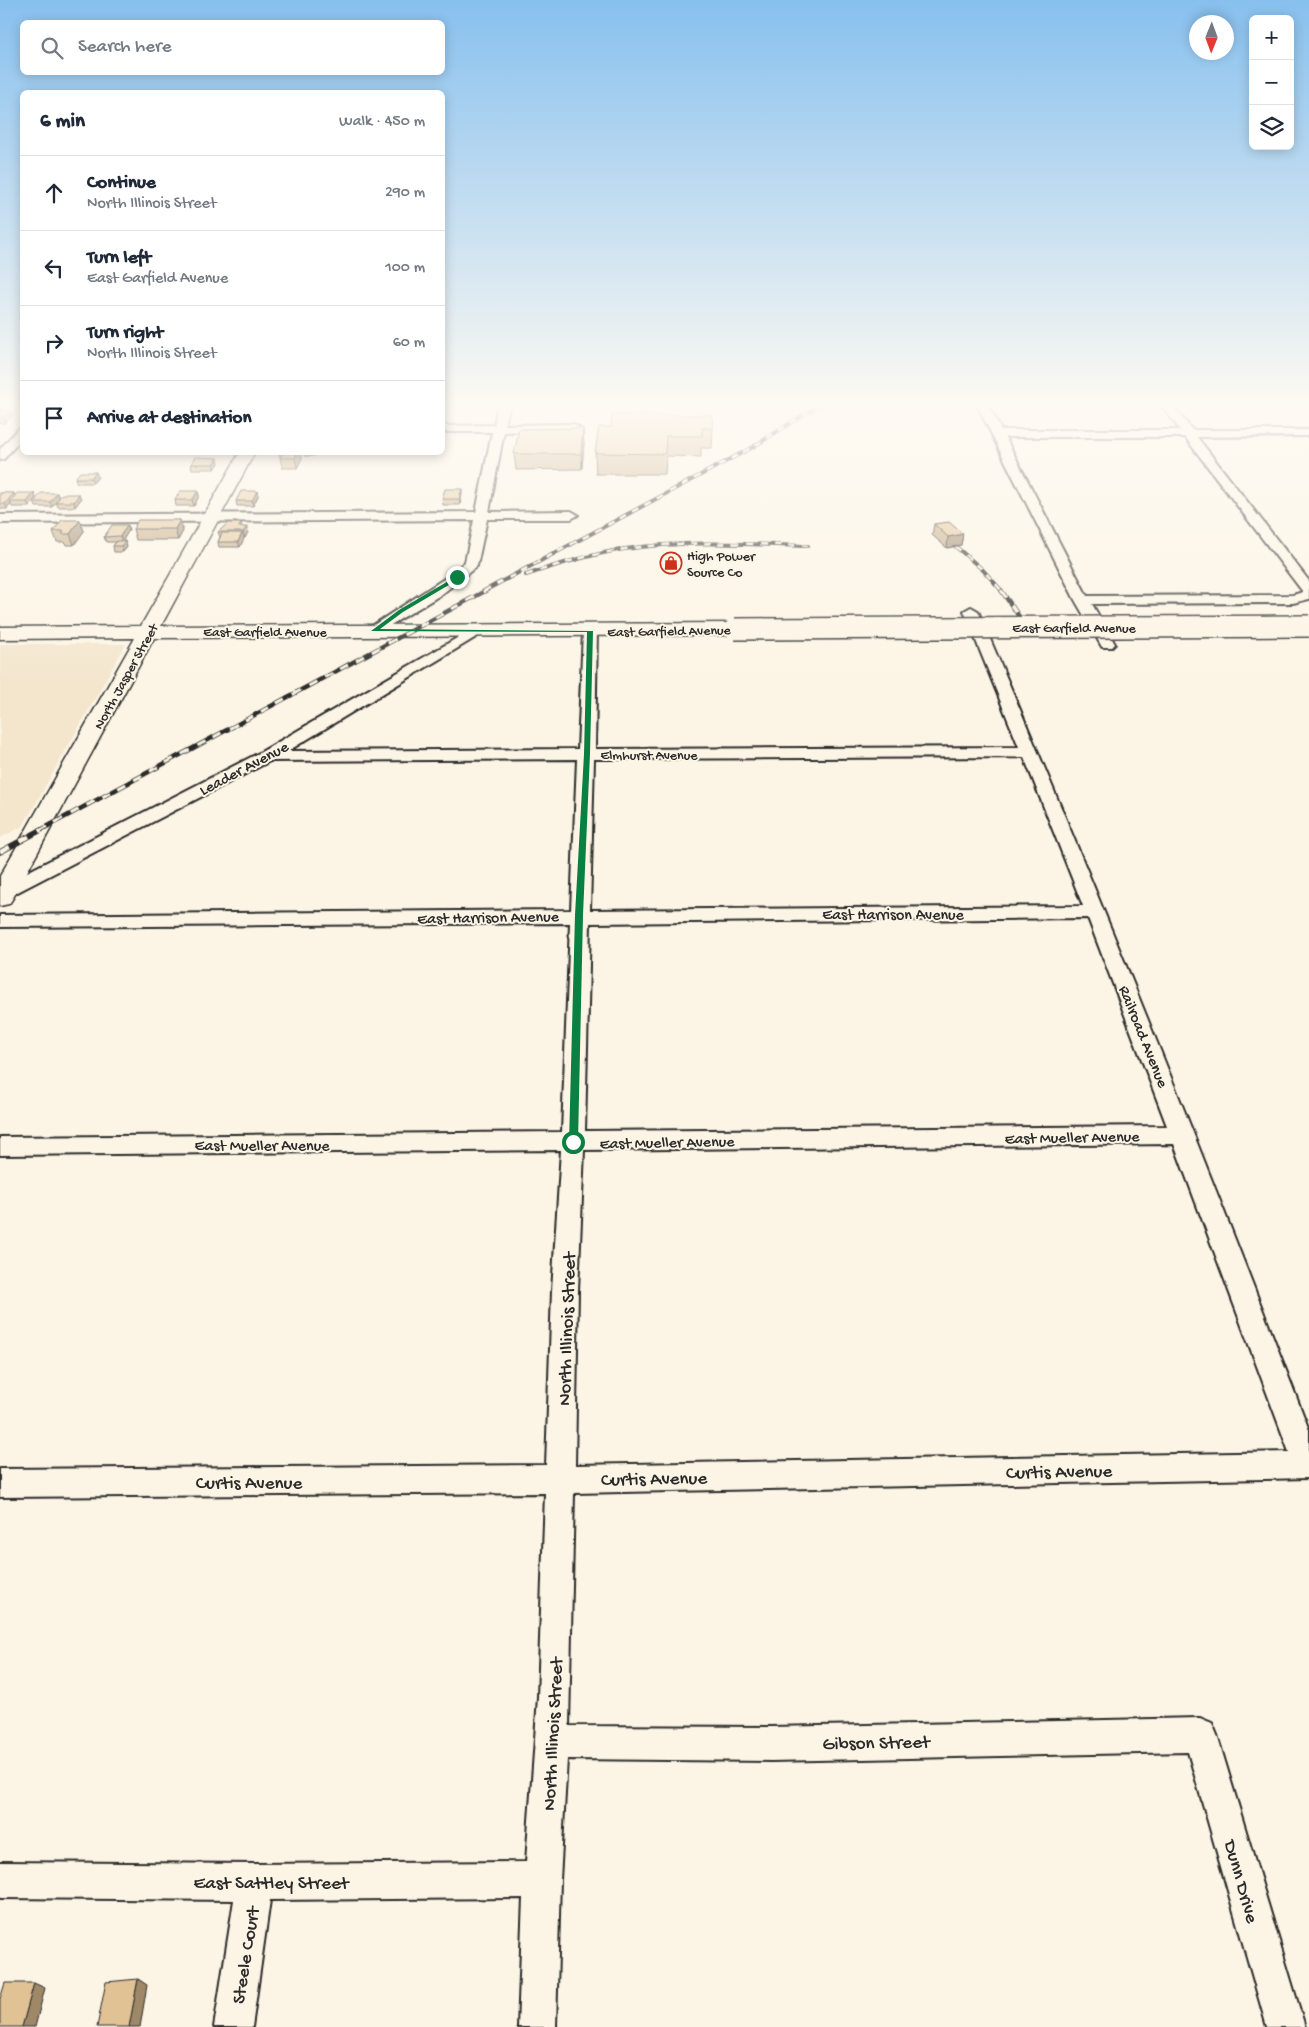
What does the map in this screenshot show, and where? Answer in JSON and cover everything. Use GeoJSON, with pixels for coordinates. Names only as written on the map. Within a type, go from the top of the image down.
{"type":"FeatureCollection","features":[{"type":"Feature","properties":{"kind":"street","name":"North Jasper Street"},"geometry":{"type":"LineString","coordinates":[[2,895],[224,498]]}},
{"type":"Feature","properties":{"kind":"street"},"geometry":{"type":"LineString","coordinates":[[374,631],[401,611],[457,577],[472,563],[485,498]]}},
{"type":"Feature","properties":{"kind":"street"},"geometry":{"type":"LineString","coordinates":[[1029,498],[1107,644]]}},
{"type":"Feature","properties":{"kind":"street"},"geometry":{"type":"LineString","coordinates":[[1238,498],[1309,591]]}},
{"type":"Feature","properties":{"kind":"street"},"geometry":{"type":"LineString","coordinates":[[0,519],[571,515]]}},
{"type":"Feature","properties":{"kind":"street"},"geometry":{"type":"LineString","coordinates":[[1082,600],[1293,599],[1309,595]]}},
{"type":"Feature","properties":{"kind":"street","name":"Railroad Avenue"},"geometry":{"type":"LineString","coordinates":[[971,611],[1096,912],[1184,1135],[1308,1465]]}},
{"type":"Feature","properties":{"kind":"street","name":"East Garfield Avenue"},"geometry":{"type":"LineString","coordinates":[[0,633],[1309,626]]}},
{"type":"Feature","properties":{"kind":"street","name":"Leader Avenue"},"geometry":{"type":"LineString","coordinates":[[2,895],[267,756],[476,631]]}},
{"type":"Feature","properties":{"kind":"street","name":"North Illinois Street"},"geometry":{"type":"LineString","coordinates":[[537,2027],[542,1880],[552,1742],[590,631]]}},
{"type":"Feature","properties":{"kind":"street","name":"Elmhurst Avenue"},"geometry":{"type":"LineString","coordinates":[[267,756],[1030,752]]}},
{"type":"Feature","properties":{"kind":"street","name":"East Harrison Avenue"},"geometry":{"type":"LineString","coordinates":[[0,921],[1096,912]]}},
{"type":"Feature","properties":{"kind":"street","name":"East Mueller Avenue"},"geometry":{"type":"LineString","coordinates":[[0,1146],[1184,1135]]}},
{"type":"Feature","properties":{"kind":"street","name":"Curtis Avenue"},"geometry":{"type":"LineString","coordinates":[[0,1483],[560,1479],[1308,1465]]}},
{"type":"Feature","properties":{"kind":"street","name":"Gibson Street"},"geometry":{"type":"LineString","coordinates":[[552,1742],[771,1744],[1200,1735]]}},
{"type":"Feature","properties":{"kind":"street","name":"Dunn Drive"},"geometry":{"type":"LineString","coordinates":[[1200,1735],[1286,2027]]}},
{"type":"Feature","properties":{"kind":"street","name":"East Sattley Street"},"geometry":{"type":"LineString","coordinates":[[0,1880],[255,1882],[542,1880]]}},
{"type":"Feature","properties":{"kind":"street","name":"Steele Court"},"geometry":{"type":"LineString","coordinates":[[233,2027],[255,1882]]}},
{"type":"Feature","properties":{"kind":"shaded area"},"geometry":{"type":"Polygon","coordinates":[[[0,644],[126,644],[23,826],[0,838],[0,644]]]}},
{"type":"Feature","properties":{"kind":"building"},"geometry":{"type":"Polygon","coordinates":[[[0,498],[10,498],[5,504],[0,504],[0,498]]]}},
{"type":"Feature","properties":{"kind":"building"},"geometry":{"type":"Polygon","coordinates":[[[13,498],[30,498],[27,502],[10,502],[13,498]]]}},
{"type":"Feature","properties":{"kind":"building"},"geometry":{"type":"Polygon","coordinates":[[[37,498],[53,498],[50,502],[34,502],[37,498]]]}},
{"type":"Feature","properties":{"kind":"building"},"geometry":{"type":"Polygon","coordinates":[[[59,498],[77,498],[74,502],[56,502],[59,498]]]}},
{"type":"Feature","properties":{"kind":"building"},"geometry":{"type":"Polygon","coordinates":[[[176,498],[194,498],[192,500],[175,500],[176,498]]]}},
{"type":"Feature","properties":{"kind":"building"},"geometry":{"type":"Polygon","coordinates":[[[238,498],[254,498],[252,501],[236,501],[238,498]]]}},
{"type":"Feature","properties":{"kind":"building"},"geometry":{"type":"Polygon","coordinates":[[[442,498],[459,498],[459,499],[442,498]]]}},
{"type":"Feature","properties":{"kind":"building"},"geometry":{"type":"Polygon","coordinates":[[[62,520],[80,520],[70,534],[62,534],[64,531],[53,531],[62,520]]]}},
{"type":"Feature","properties":{"kind":"building"},"geometry":{"type":"Polygon","coordinates":[[[138,520],[180,520],[175,529],[133,529],[138,520]]]}},
{"type":"Feature","properties":{"kind":"building"},"geometry":{"type":"Polygon","coordinates":[[[949,522],[963,534],[948,537],[934,524],[949,522]]]}},
{"type":"Feature","properties":{"kind":"building"},"geometry":{"type":"Polygon","coordinates":[[[228,523],[241,523],[239,527],[247,527],[243,532],[218,532],[228,523]]]}},
{"type":"Feature","properties":{"kind":"building"},"geometry":{"type":"Polygon","coordinates":[[[112,525],[128,525],[120,536],[104,537],[112,525]]]}},
{"type":"Feature","properties":{"kind":"building"},"geometry":{"type":"Polygon","coordinates":[[[222,533],[242,533],[238,542],[218,542],[222,533]]]}},
{"type":"Feature","properties":{"kind":"building"},"geometry":{"type":"Polygon","coordinates":[[[117,541],[125,541],[121,546],[113,546],[117,541]]]}},
{"type":"Feature","properties":{"kind":"building"},"geometry":{"type":"Polygon","coordinates":[[[138,1979],[129,2027],[97,2027],[106,1982],[138,1979]]]}},
{"type":"Feature","properties":{"kind":"building"},"geometry":{"type":"Polygon","coordinates":[[[5,1983],[34,1983],[22,2027],[0,2027],[0,1999],[5,1983]]]}},
{"type":"Feature","properties":{"kind":"railway"},"geometry":{"type":"LineString","coordinates":[[484,591],[658,498]]}},
{"type":"Feature","properties":{"kind":"railway"},"geometry":{"type":"LineString","coordinates":[[526,575],[563,563],[612,551],[648,546],[716,543],[808,546]]}},
{"type":"Feature","properties":{"kind":"railway"},"geometry":{"type":"LineString","coordinates":[[955,546],[983,570],[1002,591]]}},
{"type":"Feature","properties":{"kind":"railway"},"geometry":{"type":"LineString","coordinates":[[39,831],[487,590]]}},
{"type":"Feature","properties":{"kind":"railway"},"geometry":{"type":"LineString","coordinates":[[1001,590],[1020,618]]}},
{"type":"Feature","properties":{"kind":"railway"},"geometry":{"type":"LineString","coordinates":[[0,852],[41,830]]}},
{"type":"Feature","properties":{"kind":"place","name":"High Power Source Co"},"geometry":{"type":"Point","coordinates":[671,563]}},
{"type":"Feature","properties":{"kind":"route"},"geometry":{"type":"LineString","coordinates":[[457,577],[401,611],[374,631],[590,631],[587,754],[579,915],[573,1142]]}}]}
